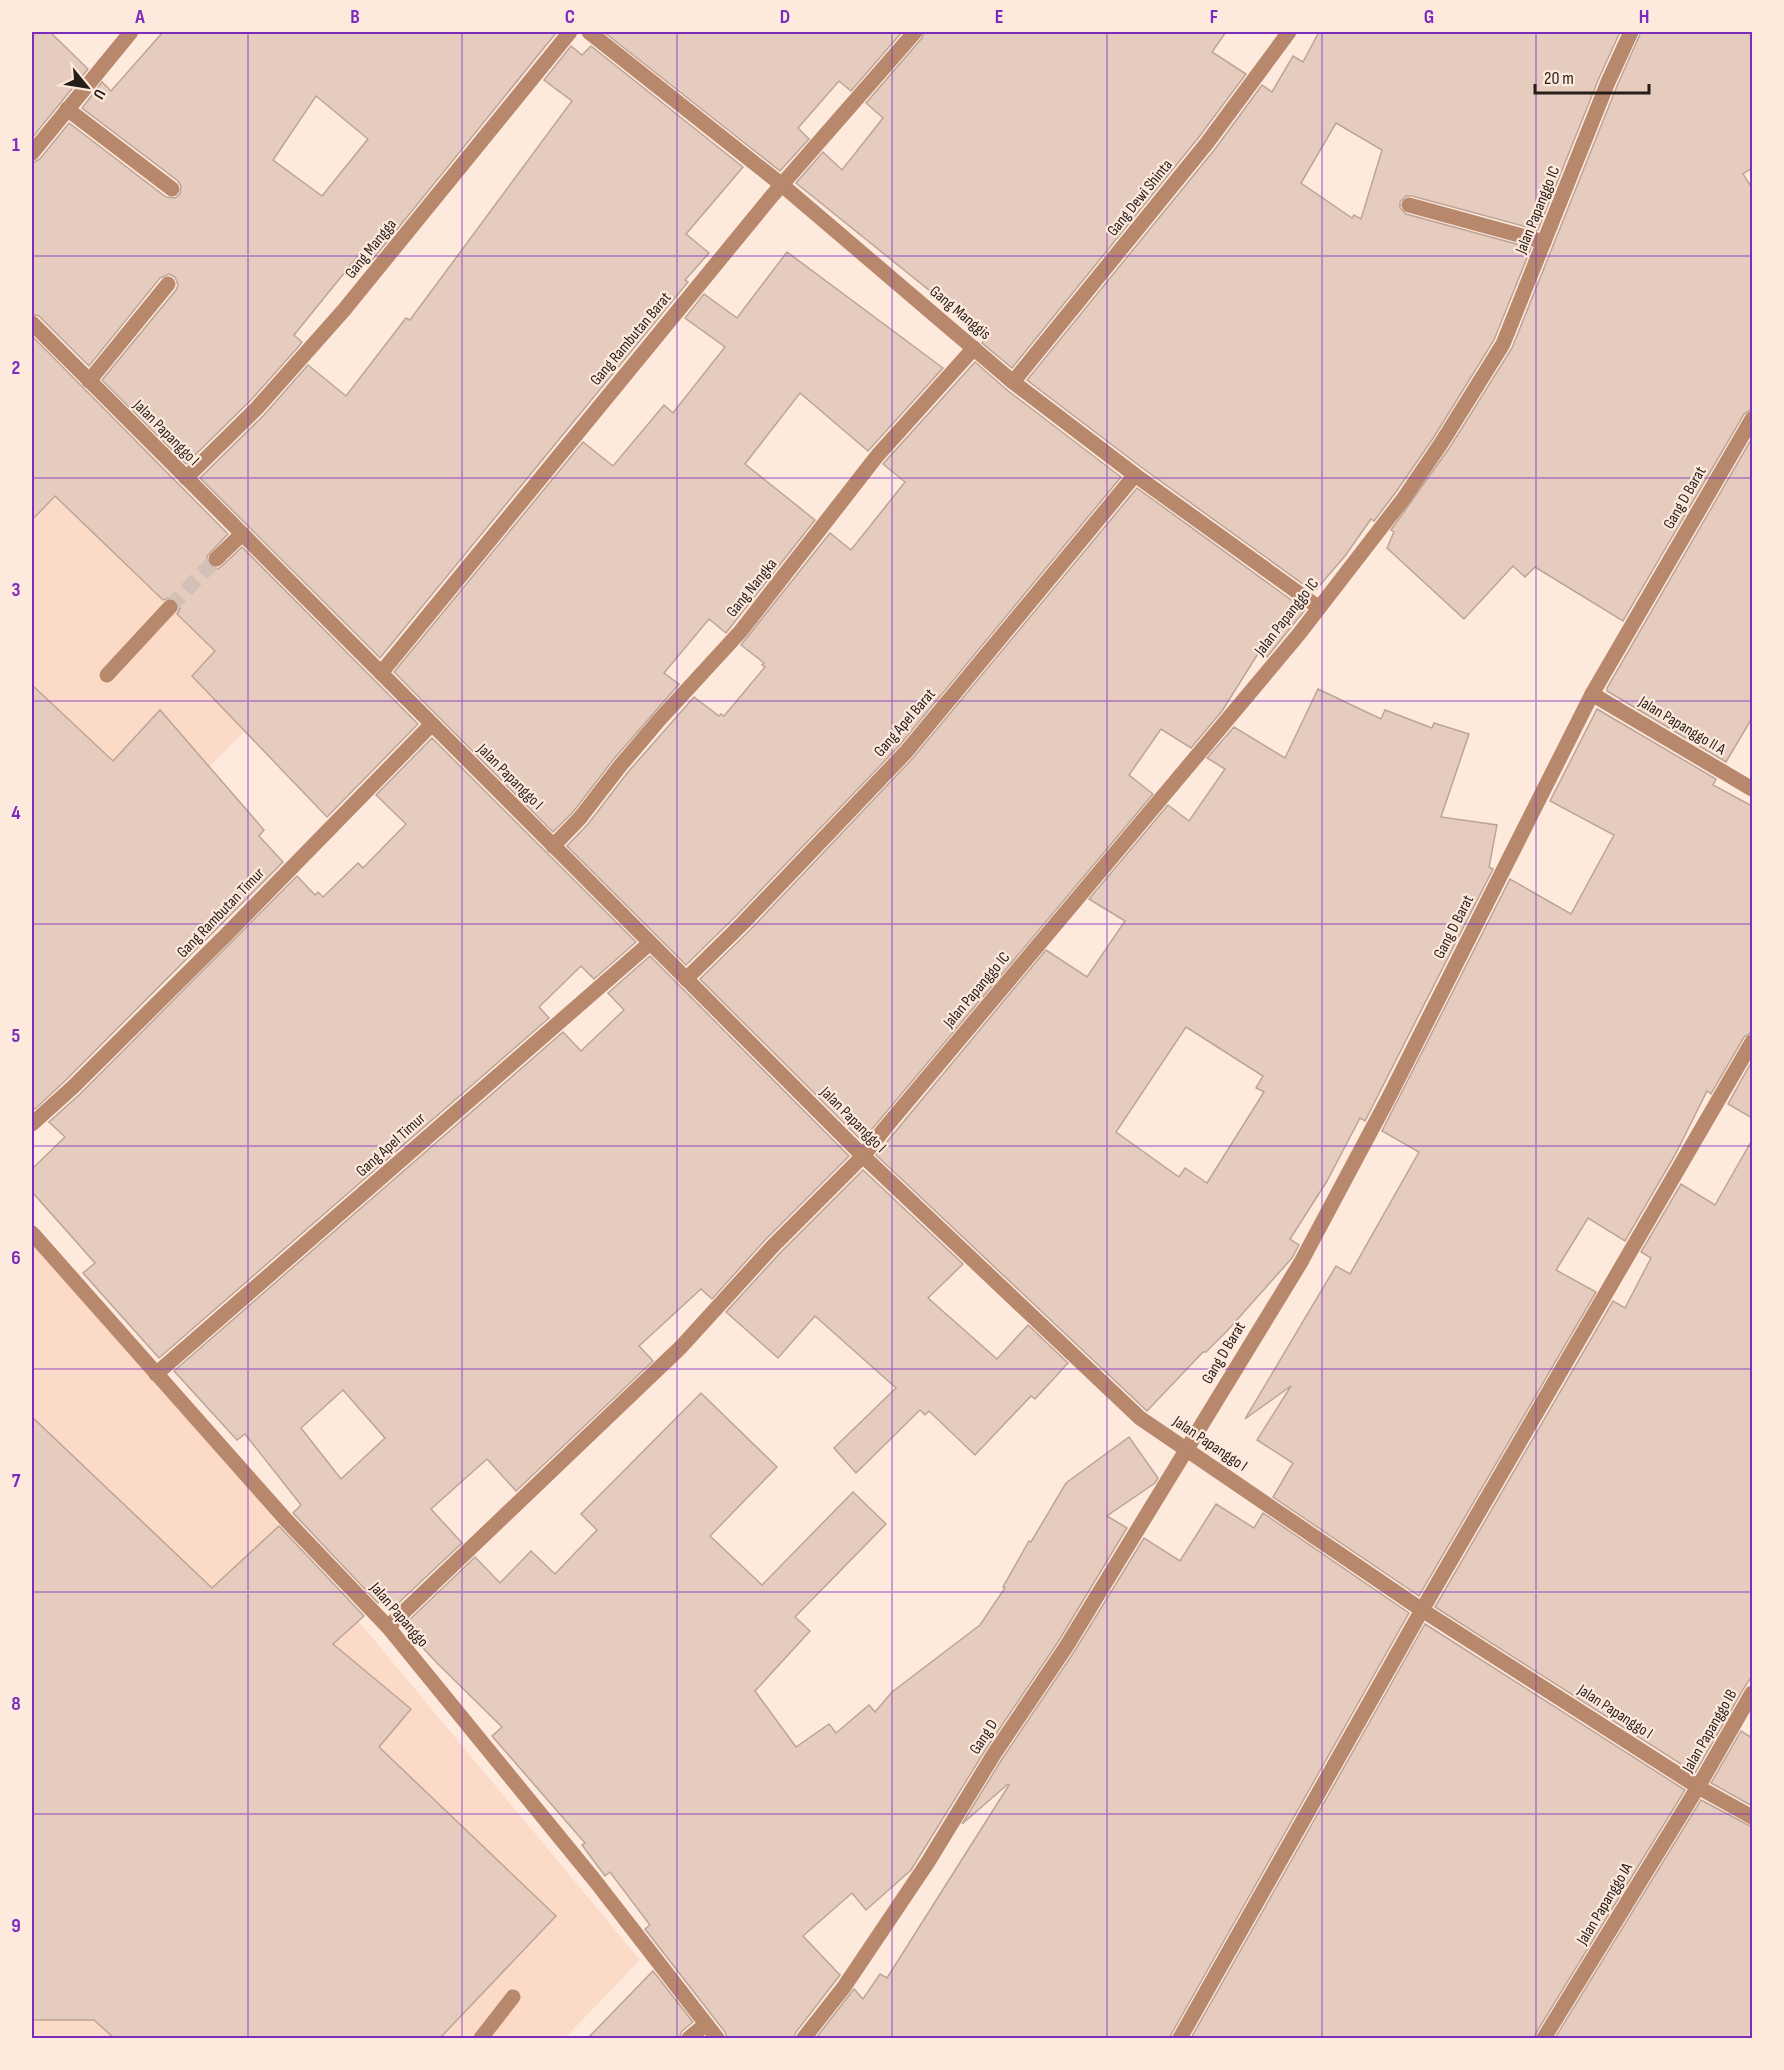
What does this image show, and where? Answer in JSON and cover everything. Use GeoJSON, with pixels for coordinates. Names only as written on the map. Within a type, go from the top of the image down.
{"type":"FeatureCollection","features":[{"type":"Feature","properties":{"kind":"street"},"geometry":{"type":"LineString","coordinates":[[32,153],[131,32]]}},
{"type":"Feature","properties":{"kind":"street","name":"Gang Mangga"},"geometry":{"type":"LineString","coordinates":[[186,478],[257,408],[344,310],[570,32]]}},
{"type":"Feature","properties":{"kind":"street","name":"Gang Manggis"},"geometry":{"type":"LineString","coordinates":[[589,32],[782,185],[1013,382],[1135,475],[1318,607]]}},
{"type":"Feature","properties":{"kind":"street","name":"Gang Rambutan Barat"},"geometry":{"type":"LineString","coordinates":[[381,673],[782,185],[915,32]]}},
{"type":"Feature","properties":{"kind":"street","name":"Gang Dewi Shinta"},"geometry":{"type":"LineString","coordinates":[[1013,382],[1207,143],[1288,32]]}},
{"type":"Feature","properties":{"kind":"street","name":"Jalan Papanggo IC"},"geometry":{"type":"LineString","coordinates":[[388,1627],[681,1347],[773,1246],[863,1156],[1299,634],[1318,607],[1383,528],[1442,442],[1503,344],[1630,32]]}},
{"type":"Feature","properties":{"kind":"street"},"geometry":{"type":"LineString","coordinates":[[67,109],[172,189]]}},
{"type":"Feature","properties":{"kind":"street"},"geometry":{"type":"LineString","coordinates":[[1409,205],[1544,242]]}},
{"type":"Feature","properties":{"kind":"street"},"geometry":{"type":"LineString","coordinates":[[89,381],[168,284]]}},
{"type":"Feature","properties":{"kind":"street","name":"Jalan Papanggo I"},"geometry":{"type":"LineString","coordinates":[[32,323],[863,1156],[1140,1418],[1422,1610],[1698,1787],[1752,1817]]}},
{"type":"Feature","properties":{"kind":"street","name":"Gang Nangka"},"geometry":{"type":"LineString","coordinates":[[553,846],[580,818],[660,719],[740,632],[877,456],[974,348]]}},
{"type":"Feature","properties":{"kind":"street","name":"Gang D Barat"},"geometry":{"type":"LineString","coordinates":[[1186,1450],[1301,1262],[1388,1099],[1592,694],[1752,419]]}},
{"type":"Feature","properties":{"kind":"street","name":"Gang Apel Barat"},"geometry":{"type":"LineString","coordinates":[[686,979],[743,923],[906,752],[1135,475]]}},
{"type":"Feature","properties":{"kind":"street"},"geometry":{"type":"LineString","coordinates":[[216,559],[242,534]]}},
{"type":"Feature","properties":{"kind":"street"},"geometry":{"type":"LineString","coordinates":[[107,675],[170,607]]}},
{"type":"Feature","properties":{"kind":"street","name":"Jalan Papanggo II A"},"geometry":{"type":"LineString","coordinates":[[1592,694],[1752,789]]}},
{"type":"Feature","properties":{"kind":"street","name":"Gang Rambutan Timur"},"geometry":{"type":"LineString","coordinates":[[32,1124],[73,1088],[432,724]]}},
{"type":"Feature","properties":{"kind":"street","name":"Gang Apel Timur"},"geometry":{"type":"LineString","coordinates":[[156,1374],[650,943]]}},
{"type":"Feature","properties":{"kind":"street"},"geometry":{"type":"LineString","coordinates":[[1180,2038],[1422,1610],[1752,1042]]}},
{"type":"Feature","properties":{"kind":"street","name":"Jalan Papanggo"},"geometry":{"type":"LineString","coordinates":[[32,1233],[287,1521],[388,1627],[596,1882],[717,2038]]}},
{"type":"Feature","properties":{"kind":"street","name":"Gang D"},"geometry":{"type":"LineString","coordinates":[[804,2038],[844,1987],[927,1862],[994,1754],[1066,1647],[1186,1450]]}},
{"type":"Feature","properties":{"kind":"street","name":"Jalan Papanggo IB"},"geometry":{"type":"LineString","coordinates":[[1698,1787],[1752,1693]]}},
{"type":"Feature","properties":{"kind":"street","name":"Jalan Papanggo IA"},"geometry":{"type":"LineString","coordinates":[[1544,2038],[1698,1787]]}},
{"type":"Feature","properties":{"kind":"street"},"geometry":{"type":"LineString","coordinates":[[482,2038],[513,1997]]}},
{"type":"Feature","properties":{"kind":"street"},"geometry":{"type":"LineString","coordinates":[[689,2038],[706,2024]]}},
{"type":"Feature","properties":{"kind":"shaded area"},"geometry":{"type":"Polygon","coordinates":[[[56,394],[322,653],[118,859],[32,777],[32,417],[56,394]]]}},
{"type":"Feature","properties":{"kind":"shaded area"},"geometry":{"type":"Polygon","coordinates":[[[32,1228],[640,1960],[565,2038],[32,2038],[32,1228]]]}},
{"type":"Feature","properties":{"kind":"building"},"geometry":{"type":"Polygon","coordinates":[[[32,32],[50,32],[88,69],[32,138],[32,32]]]}},
{"type":"Feature","properties":{"kind":"building"},"geometry":{"type":"Polygon","coordinates":[[[163,32],[556,33],[369,264],[358,256],[294,335],[302,342],[299,346],[250,401],[186,464],[102,380],[176,290],[178,285],[175,277],[169,274],[160,278],[89,366],[39,316],[32,314],[32,163],[40,159],[69,123],[166,197],[175,198],[180,194],[181,186],[178,181],[82,108],[102,82],[111,91],[163,32]],[[316,96],[273,160],[322,196],[368,139],[316,96]]]}},
{"type":"Feature","properties":{"kind":"building"},"geometry":{"type":"Polygon","coordinates":[[[604,32],[902,32],[851,91],[839,81],[798,128],[809,139],[780,171],[604,32]]]}},
{"type":"Feature","properties":{"kind":"building"},"geometry":{"type":"Polygon","coordinates":[[[924,32],[1226,32],[1212,52],[1246,74],[1199,137],[1012,368],[982,343],[986,336],[796,183],[823,152],[842,170],[883,118],[866,103],[922,38],[924,32]]]}},
{"type":"Feature","properties":{"kind":"building"},"geometry":{"type":"Polygon","coordinates":[[[1319,32],[1620,32],[1599,78],[1538,230],[1412,196],[1406,196],[1400,202],[1400,208],[1406,214],[1531,248],[1494,340],[1434,437],[1374,521],[1371,519],[1345,556],[1314,592],[1141,467],[1027,380],[1215,149],[1262,85],[1272,92],[1293,56],[1303,62],[1319,32]],[[1336,123],[1301,183],[1352,218],[1354,215],[1361,219],[1382,150],[1336,123]]]}},
{"type":"Feature","properties":{"kind":"building"},"geometry":{"type":"Polygon","coordinates":[[[1641,32],[1752,32],[1752,168],[1743,174],[1752,188],[1752,409],[1744,414],[1623,621],[1535,567],[1525,577],[1513,566],[1464,619],[1387,548],[1394,532],[1391,530],[1450,447],[1512,348],[1617,86],[1641,32]]]}},
{"type":"Feature","properties":{"kind":"building"},"geometry":{"type":"Polygon","coordinates":[[[571,46],[582,55],[591,46],[743,167],[686,234],[709,253],[685,280],[688,282],[380,658],[200,478],[264,415],[308,365],[346,396],[406,318],[410,320],[572,101],[544,80],[571,46]]]}},
{"type":"Feature","properties":{"kind":"building"},"geometry":{"type":"Polygon","coordinates":[[[787,252],[943,368],[868,451],[800,393],[745,464],[815,520],[726,633],[709,619],[664,673],[679,684],[613,760],[573,812],[553,832],[394,672],[583,442],[613,466],[664,405],[673,413],[725,347],[685,318],[704,294],[737,318],[787,252]]]}},
{"type":"Feature","properties":{"kind":"building"},"geometry":{"type":"Polygon","coordinates":[[[32,336],[228,534],[207,556],[209,566],[218,569],[242,547],[418,724],[327,817],[192,676],[215,651],[177,614],[180,609],[177,600],[172,597],[163,600],[55,496],[32,520],[32,336]]]}},
{"type":"Feature","properties":{"kind":"building"},"geometry":{"type":"Polygon","coordinates":[[[975,362],[1007,390],[1121,477],[899,746],[686,965],[567,846],[694,697],[719,716],[721,714],[724,716],[765,667],[762,665],[764,663],[741,645],[830,533],[851,550],[905,482],[883,464],[975,362]]]}},
{"type":"Feature","properties":{"kind":"building"},"geometry":{"type":"Polygon","coordinates":[[[1752,438],[1752,718],[1726,762],[1607,691],[1607,688],[1752,438]]]}},
{"type":"Feature","properties":{"kind":"building"},"geometry":{"type":"Polygon","coordinates":[[[1137,488],[1305,610],[1267,657],[1259,652],[1222,711],[1191,748],[1161,729],[1129,775],[1153,794],[862,1141],[700,979],[750,930],[913,758],[1137,488]]]}},
{"type":"Feature","properties":{"kind":"building"},"geometry":{"type":"Polygon","coordinates":[[[32,685],[113,761],[160,710],[264,830],[259,836],[283,862],[35,1109],[32,1106],[32,685]]]}},
{"type":"Feature","properties":{"kind":"building"},"geometry":{"type":"Polygon","coordinates":[[[1318,689],[1381,719],[1385,710],[1432,728],[1434,723],[1469,734],[1441,817],[1497,825],[1489,867],[1493,869],[1365,1121],[1360,1118],[1327,1181],[1290,1239],[1299,1245],[1292,1258],[1227,1331],[1206,1352],[1203,1352],[1147,1411],[876,1155],[1046,950],[1087,977],[1125,921],[1089,899],[1168,805],[1189,821],[1225,769],[1207,758],[1234,727],[1285,758],[1318,689]],[[1186,1027],[1116,1132],[1179,1177],[1185,1168],[1207,1183],[1264,1092],[1256,1088],[1263,1076],[1186,1027]]]}},
{"type":"Feature","properties":{"kind":"building"},"geometry":{"type":"Polygon","coordinates":[[[1597,709],[1716,779],[1713,785],[1752,806],[1752,1032],[1744,1037],[1711,1094],[1707,1091],[1675,1155],[1625,1241],[1588,1218],[1556,1270],[1596,1292],[1419,1596],[1273,1497],[1293,1463],[1257,1440],[1291,1386],[1245,1419],[1336,1266],[1350,1274],[1419,1152],[1382,1131],[1510,879],[1571,914],[1614,835],[1550,801],[1597,709]]]}},
{"type":"Feature","properties":{"kind":"building"},"geometry":{"type":"Polygon","coordinates":[[[432,738],[636,942],[594,979],[581,966],[539,1007],[549,1018],[159,1358],[83,1273],[95,1263],[32,1192],[32,1169],[65,1137],[49,1122],[80,1094],[297,876],[315,895],[318,892],[323,897],[358,863],[363,868],[406,824],[376,795],[432,738]]]}},
{"type":"Feature","properties":{"kind":"building"},"geometry":{"type":"Polygon","coordinates":[[[650,956],[849,1156],[766,1239],[712,1299],[701,1289],[639,1346],[653,1361],[516,1491],[487,1459],[431,1509],[462,1543],[390,1611],[381,1600],[378,1603],[293,1513],[301,1505],[245,1434],[237,1440],[174,1371],[563,1032],[581,1051],[624,1010],[608,993],[650,956]],[[343,1390],[301,1428],[341,1479],[385,1438],[343,1390]]]}},
{"type":"Feature","properties":{"kind":"building"},"geometry":{"type":"Polygon","coordinates":[[[1752,1061],[1752,1118],[1728,1104],[1752,1061]]]}},
{"type":"Feature","properties":{"kind":"building"},"geometry":{"type":"Polygon","coordinates":[[[1752,1140],[1752,1676],[1695,1773],[1435,1607],[1613,1301],[1625,1308],[1651,1258],[1641,1252],[1681,1184],[1715,1205],[1752,1140]]]}},
{"type":"Feature","properties":{"kind":"building"},"geometry":{"type":"Polygon","coordinates":[[[863,1170],[963,1264],[928,1298],[997,1359],[1028,1325],[1068,1363],[1035,1399],[1031,1396],[975,1455],[929,1411],[925,1415],[920,1410],[856,1473],[834,1448],[896,1388],[815,1316],[778,1358],[726,1312],[780,1253],[863,1170]]]}},
{"type":"Feature","properties":{"kind":"building"},"geometry":{"type":"Polygon","coordinates":[[[701,1393],[777,1467],[710,1536],[762,1585],[853,1492],[886,1524],[795,1617],[810,1631],[755,1691],[796,1747],[829,1724],[836,1733],[869,1705],[875,1712],[892,1692],[980,1625],[1005,1588],[1003,1587],[1029,1541],[1031,1542],[1066,1483],[1129,1437],[1158,1478],[1155,1483],[1107,1516],[1127,1528],[1058,1642],[986,1749],[911,1870],[866,1910],[852,1893],[803,1936],[840,1975],[796,2032],[794,2038],[727,2038],[725,2032],[645,1929],[650,1925],[610,1872],[605,1876],[582,1845],[585,1843],[492,1736],[502,1727],[403,1626],[475,1557],[500,1583],[531,1551],[555,1574],[597,1530],[581,1514],[701,1393]]]}},
{"type":"Feature","properties":{"kind":"building"},"geometry":{"type":"Polygon","coordinates":[[[32,1417],[212,1588],[279,1526],[364,1616],[333,1644],[411,1709],[379,1747],[556,1916],[440,2038],[114,2038],[94,2020],[32,2020],[32,1417]]]}},
{"type":"Feature","properties":{"kind":"building"},"geometry":{"type":"Polygon","coordinates":[[[1216,1504],[1254,1528],[1263,1513],[1409,1613],[1170,2038],[816,2038],[854,1989],[863,1999],[880,1974],[887,1978],[1009,1785],[962,1824],[1002,1759],[1074,1652],[1144,1538],[1180,1561],[1216,1504]]]}},
{"type":"Feature","properties":{"kind":"building"},"geometry":{"type":"Polygon","coordinates":[[[1425,1624],[1685,1790],[1534,2038],[1191,2038],[1425,1624]]]}},
{"type":"Feature","properties":{"kind":"building"},"geometry":{"type":"Polygon","coordinates":[[[1741,1731],[1752,1738],[1752,1806],[1711,1783],[1741,1731]]]}},
{"type":"Feature","properties":{"kind":"building"},"geometry":{"type":"Polygon","coordinates":[[[1701,1800],[1752,1827],[1752,2038],[1555,2038],[1701,1800]]]}},
{"type":"Feature","properties":{"kind":"building"},"geometry":{"type":"Polygon","coordinates":[[[653,1971],[693,2022],[682,2031],[679,2038],[588,2038],[653,1971]]]}},
{"type":"Feature","properties":{"kind":"tunnel"},"geometry":{"type":"LineString","coordinates":[[170,607],[216,559]]}}]}
